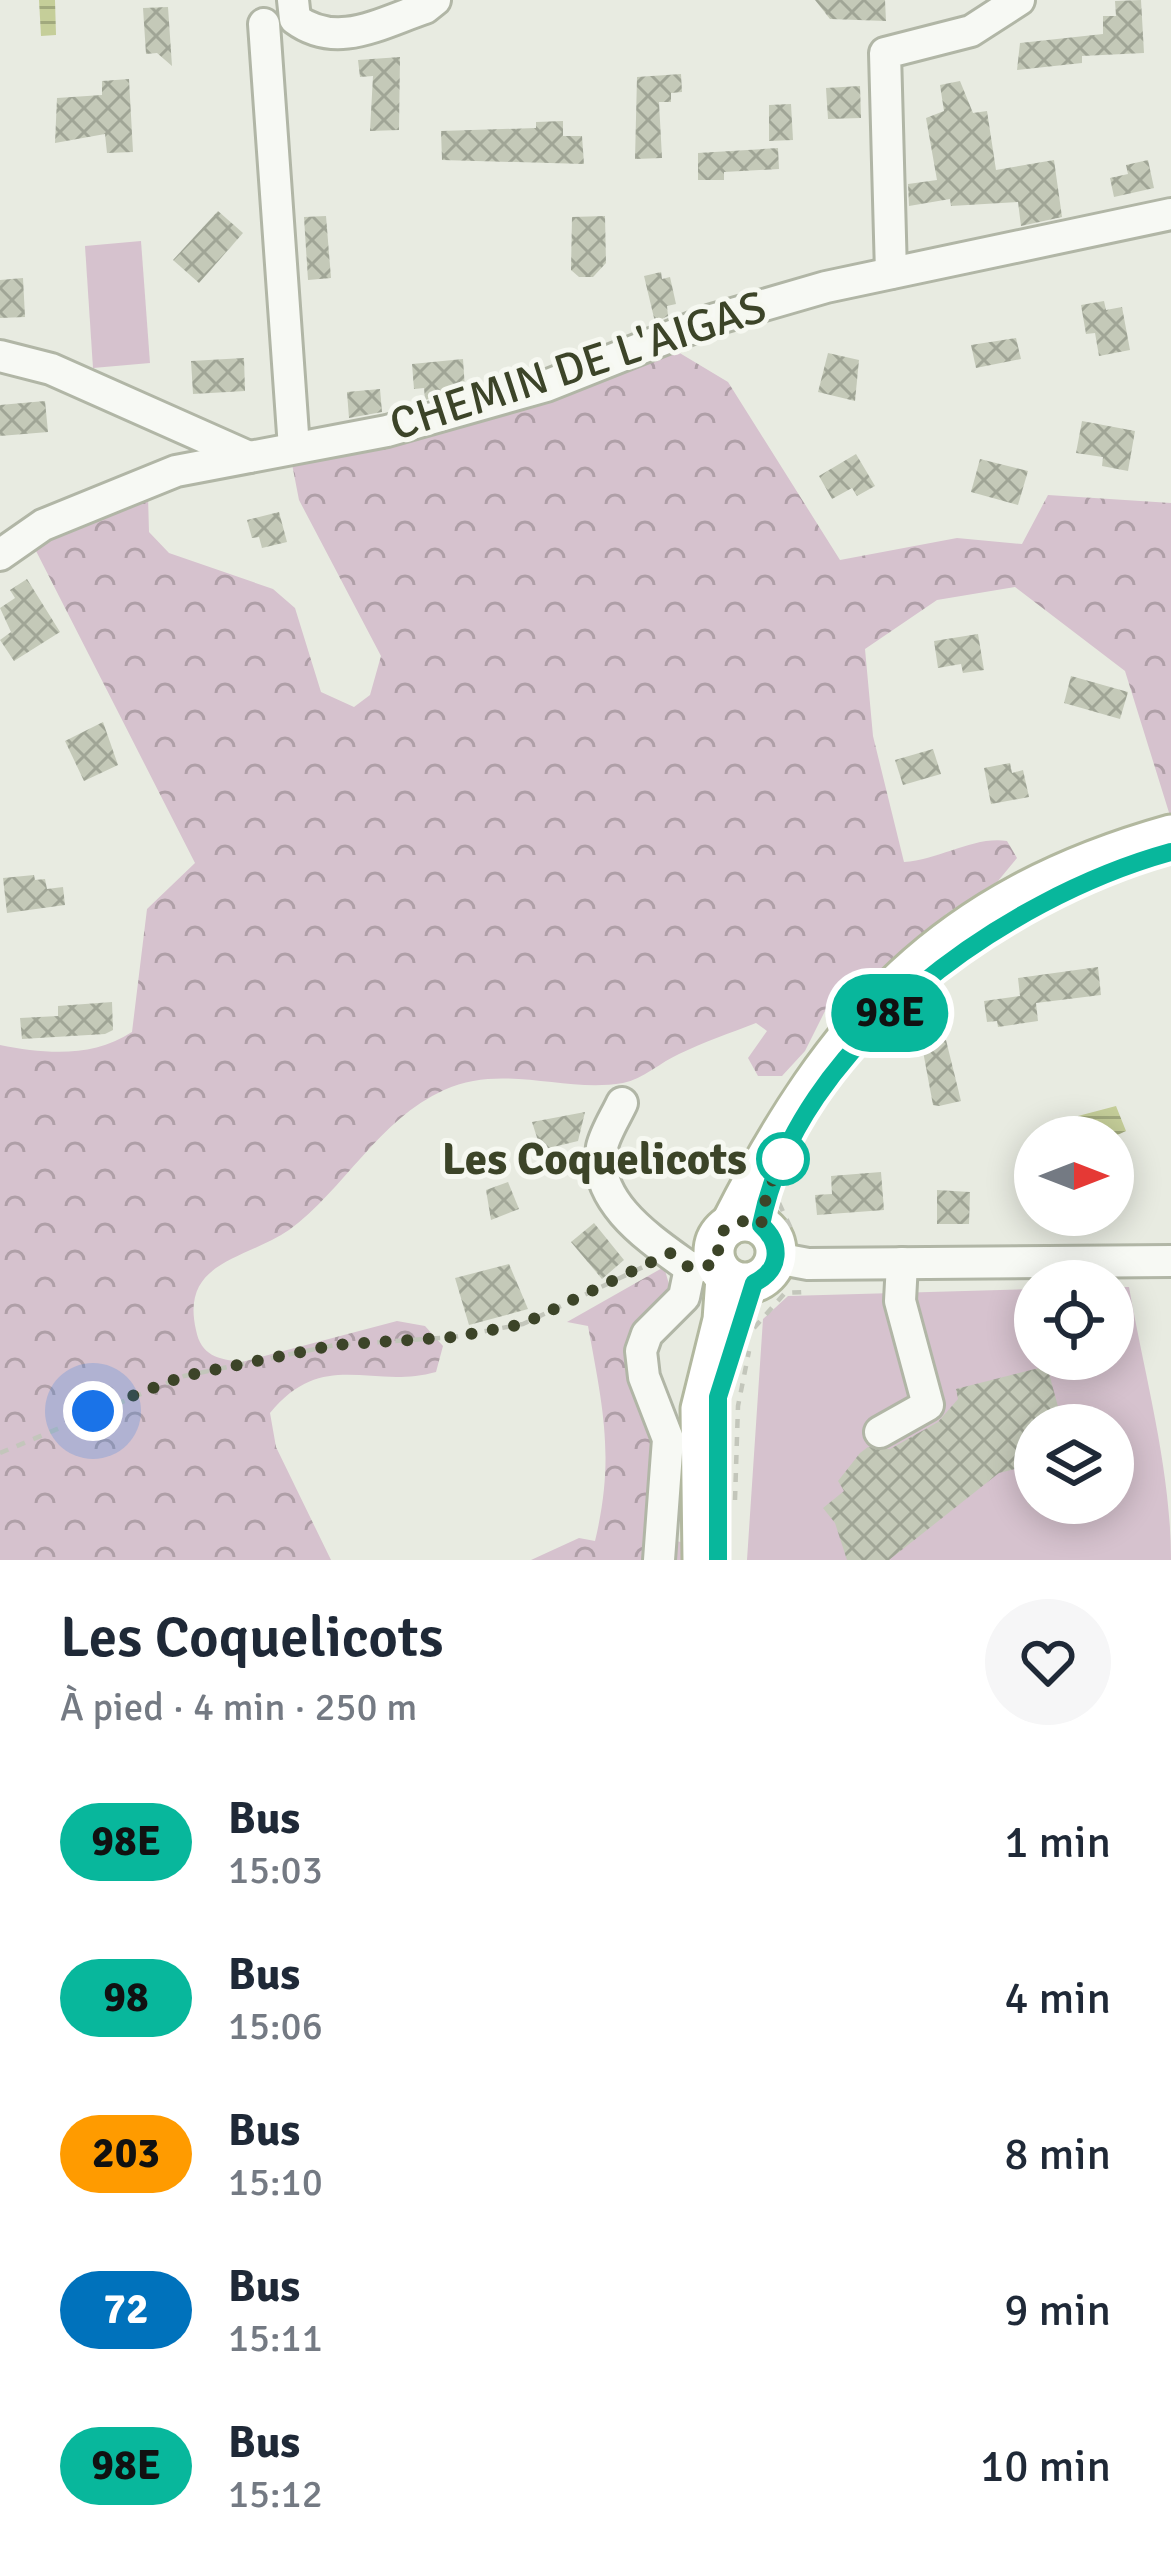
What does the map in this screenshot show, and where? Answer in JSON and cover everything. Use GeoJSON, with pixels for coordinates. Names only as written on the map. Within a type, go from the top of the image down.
{"type":"FeatureCollection","features":[{"type":"Feature","properties":{"kind":"main road"},"geometry":{"type":"LineString","coordinates":[[703,1560],[701,1409],[723,1320],[800,1096],[897,981],[958,932],[1087,862],[1171,835]]}},
{"type":"Feature","properties":{"kind":"main road"},"geometry":{"type":"LineString","coordinates":[[718,1560],[718,1397],[746,1252],[776,1172],[828,1084],[908,997],[964,948],[1027,908],[1171,852]]}},
{"type":"Feature","properties":{"kind":"street"},"geometry":{"type":"LineString","coordinates":[[294,448],[280,23],[334,38],[425,8],[435,0]]}},
{"type":"Feature","properties":{"kind":"street"},"geometry":{"type":"LineString","coordinates":[[891,273],[885,53],[971,32],[1019,0]]}},
{"type":"Feature","properties":{"kind":"street","name":"CHEMIN DE L'AIGAS"},"geometry":{"type":"LineString","coordinates":[[0,555],[43,525],[176,471],[387,430],[546,386],[712,320],[891,273],[1171,214]]}},
{"type":"Feature","properties":{"kind":"street"},"geometry":{"type":"LineString","coordinates":[[0,356],[52,369],[249,457]]}},
{"type":"Feature","properties":{"kind":"street"},"geometry":{"type":"LineString","coordinates":[[622,1102],[602,1147],[602,1174],[618,1206],[746,1252],[808,1264],[1171,1261]]}},
{"type":"Feature","properties":{"kind":"street"},"geometry":{"type":"LineString","coordinates":[[659,1560],[668,1439],[644,1377],[641,1351],[646,1334],[684,1297],[746,1252]]}},
{"type":"Feature","properties":{"kind":"street"},"geometry":{"type":"LineString","coordinates":[[880,1432],[928,1405],[900,1301],[902,1263]]}},
{"type":"Feature","properties":{"kind":"path"},"geometry":{"type":"LineString","coordinates":[[0,1453],[184,1376],[335,1345],[454,1337],[523,1324],[746,1252],[810,1291],[785,1293],[758,1318],[753,1331],[738,1406],[734,1512]]}},
{"type":"Feature","properties":{"kind":"green space"},"geometry":{"type":"Polygon","coordinates":[[[141,241],[150,363],[93,368],[85,246],[141,241]]]}},
{"type":"Feature","properties":{"kind":"green space"},"geometry":{"type":"Polygon","coordinates":[[[673,349],[728,382],[840,560],[957,538],[1022,544],[1048,495],[1171,503],[1171,819],[1125,671],[1015,587],[937,600],[865,649],[873,736],[904,862],[982,842],[1007,841],[1017,858],[998,881],[946,914],[897,963],[831,999],[805,1051],[782,1076],[758,1076],[748,1058],[767,1031],[756,1023],[623,1083],[466,1082],[400,1118],[289,1230],[207,1276],[194,1307],[196,1330],[206,1351],[218,1357],[242,1362],[397,1321],[425,1326],[443,1346],[436,1372],[329,1376],[290,1393],[270,1413],[276,1447],[331,1560],[0,1560],[0,1045],[68,1052],[101,1046],[132,1032],[147,909],[195,863],[35,549],[67,529],[148,496],[149,532],[169,553],[273,589],[295,608],[321,692],[354,707],[370,695],[381,656],[299,500],[292,464],[537,405],[673,349]]]}},
{"type":"Feature","properties":{"kind":"green space"},"geometry":{"type":"Polygon","coordinates":[[[664,1267],[676,1308],[647,1334],[668,1439],[663,1538],[685,1543],[686,1560],[531,1560],[579,1538],[595,1541],[601,1511],[605,1433],[588,1326],[567,1322],[664,1267]]]}},
{"type":"Feature","properties":{"kind":"green space"},"geometry":{"type":"Polygon","coordinates":[[[1014,1290],[1014,1380],[1134,1380],[1134,1313],[1162,1458],[1171,1560],[747,1560],[763,1319],[788,1296],[1014,1290]]]}},
{"type":"Feature","properties":{"kind":"shaded area"},"geometry":{"type":"Polygon","coordinates":[[[39,0],[55,0],[56,35],[41,36],[39,0]]]}},
{"type":"Feature","properties":{"kind":"shaded area"},"geometry":{"type":"Polygon","coordinates":[[[1116,1106],[1120,1116],[1078,1116],[1116,1106]]]}},
{"type":"Feature","properties":{"kind":"building"},"geometry":{"type":"Polygon","coordinates":[[[815,0],[885,0],[886,21],[830,19],[815,0]]]}},
{"type":"Feature","properties":{"kind":"building"},"geometry":{"type":"Polygon","coordinates":[[[1141,0],[1144,53],[1082,56],[1082,63],[1017,70],[1020,43],[1103,34],[1103,16],[1116,16],[1115,1],[1141,0]]]}},
{"type":"Feature","properties":{"kind":"building"},"geometry":{"type":"Polygon","coordinates":[[[168,7],[172,66],[157,53],[146,54],[143,8],[168,7]]]}},
{"type":"Feature","properties":{"kind":"building"},"geometry":{"type":"Polygon","coordinates":[[[400,57],[399,130],[370,131],[373,76],[360,77],[358,60],[400,57]]]}},
{"type":"Feature","properties":{"kind":"building"},"geometry":{"type":"Polygon","coordinates":[[[681,74],[682,92],[671,93],[671,102],[659,102],[662,158],[635,159],[637,77],[681,74]]]}},
{"type":"Feature","properties":{"kind":"building"},"geometry":{"type":"Polygon","coordinates":[[[129,79],[133,152],[107,153],[105,134],[55,143],[57,98],[102,95],[102,81],[129,79]]]}},
{"type":"Feature","properties":{"kind":"building"},"geometry":{"type":"Polygon","coordinates":[[[960,81],[973,113],[987,111],[996,170],[1054,160],[1062,217],[1021,226],[1018,202],[951,206],[950,199],[909,206],[908,184],[937,180],[926,118],[944,111],[940,85],[960,81]]]}},
{"type":"Feature","properties":{"kind":"building"},"geometry":{"type":"Polygon","coordinates":[[[860,86],[861,118],[828,119],[826,88],[860,86]]]}},
{"type":"Feature","properties":{"kind":"building"},"geometry":{"type":"Polygon","coordinates":[[[791,104],[793,140],[769,141],[769,105],[791,104]]]}},
{"type":"Feature","properties":{"kind":"building"},"geometry":{"type":"Polygon","coordinates":[[[563,121],[563,136],[582,136],[584,164],[442,160],[441,131],[536,128],[536,122],[563,121]]]}},
{"type":"Feature","properties":{"kind":"building"},"geometry":{"type":"Polygon","coordinates":[[[778,148],[779,169],[724,172],[724,180],[698,180],[698,153],[778,148]]]}},
{"type":"Feature","properties":{"kind":"building"},"geometry":{"type":"Polygon","coordinates":[[[1148,160],[1154,188],[1114,197],[1110,178],[1128,174],[1126,165],[1148,160]]]}},
{"type":"Feature","properties":{"kind":"building"},"geometry":{"type":"Polygon","coordinates":[[[218,211],[243,233],[199,283],[173,260],[218,211]]]}},
{"type":"Feature","properties":{"kind":"building"},"geometry":{"type":"Polygon","coordinates":[[[326,216],[331,278],[308,280],[304,217],[326,216]]]}},
{"type":"Feature","properties":{"kind":"building"},"geometry":{"type":"Polygon","coordinates":[[[605,216],[606,263],[593,277],[579,277],[571,270],[572,217],[605,216]]]}},
{"type":"Feature","properties":{"kind":"building"},"geometry":{"type":"Polygon","coordinates":[[[661,272],[662,279],[670,277],[676,304],[667,306],[668,316],[655,322],[644,276],[661,272]]]}},
{"type":"Feature","properties":{"kind":"building"},"geometry":{"type":"Polygon","coordinates":[[[23,278],[25,317],[0,318],[0,280],[23,278]]]}},
{"type":"Feature","properties":{"kind":"building"},"geometry":{"type":"Polygon","coordinates":[[[1104,301],[1106,310],[1122,307],[1130,350],[1099,356],[1095,333],[1086,334],[1081,305],[1104,301]]]}},
{"type":"Feature","properties":{"kind":"building"},"geometry":{"type":"Polygon","coordinates":[[[1016,338],[1021,359],[976,368],[971,345],[1016,338]]]}},
{"type":"Feature","properties":{"kind":"building"},"geometry":{"type":"Polygon","coordinates":[[[828,353],[859,360],[855,401],[818,392],[828,353]]]}},
{"type":"Feature","properties":{"kind":"building"},"geometry":{"type":"Polygon","coordinates":[[[244,358],[245,391],[193,394],[191,361],[244,358]]]}},
{"type":"Feature","properties":{"kind":"building"},"geometry":{"type":"Polygon","coordinates":[[[463,359],[465,389],[425,400],[424,388],[414,389],[412,364],[463,359]]]}},
{"type":"Feature","properties":{"kind":"building"},"geometry":{"type":"Polygon","coordinates":[[[380,389],[382,412],[349,418],[347,392],[380,389]]]}},
{"type":"Feature","properties":{"kind":"building"},"geometry":{"type":"Polygon","coordinates":[[[45,401],[48,432],[0,436],[0,405],[45,401]]]}},
{"type":"Feature","properties":{"kind":"building"},"geometry":{"type":"Polygon","coordinates":[[[1082,421],[1135,431],[1128,471],[1102,466],[1103,457],[1076,453],[1082,421]]]}},
{"type":"Feature","properties":{"kind":"building"},"geometry":{"type":"Polygon","coordinates":[[[856,454],[875,486],[857,496],[852,488],[832,499],[819,476],[856,454]]]}},
{"type":"Feature","properties":{"kind":"building"},"geometry":{"type":"Polygon","coordinates":[[[980,459],[1028,471],[1018,505],[971,492],[980,459]]]}},
{"type":"Feature","properties":{"kind":"building"},"geometry":{"type":"Polygon","coordinates":[[[279,512],[287,542],[262,548],[259,537],[252,538],[247,520],[279,512]]]}},
{"type":"Feature","properties":{"kind":"building"},"geometry":{"type":"Polygon","coordinates":[[[27,579],[60,632],[14,661],[0,640],[11,632],[0,608],[15,598],[10,590],[27,579]]]}},
{"type":"Feature","properties":{"kind":"building"},"geometry":{"type":"Polygon","coordinates":[[[978,634],[984,670],[963,673],[961,664],[938,668],[934,641],[978,634]]]}},
{"type":"Feature","properties":{"kind":"building"},"geometry":{"type":"Polygon","coordinates":[[[1071,676],[1128,692],[1120,719],[1064,703],[1071,676]]]}},
{"type":"Feature","properties":{"kind":"building"},"geometry":{"type":"Polygon","coordinates":[[[103,722],[118,765],[84,781],[65,741],[103,722]]]}},
{"type":"Feature","properties":{"kind":"building"},"geometry":{"type":"Polygon","coordinates":[[[933,749],[941,774],[903,785],[895,760],[933,749]]]}},
{"type":"Feature","properties":{"kind":"building"},"geometry":{"type":"Polygon","coordinates":[[[1010,763],[1012,773],[1023,770],[1029,797],[991,804],[984,768],[1010,763]]]}},
{"type":"Feature","properties":{"kind":"building"},"geometry":{"type":"Polygon","coordinates":[[[34,875],[35,880],[45,879],[47,889],[63,887],[65,905],[7,913],[3,878],[34,875]]]}},
{"type":"Feature","properties":{"kind":"building"},"geometry":{"type":"Polygon","coordinates":[[[1098,967],[1101,995],[1036,1003],[1038,1021],[998,1027],[997,1021],[987,1022],[984,1001],[1020,996],[1018,978],[1098,967]]]}},
{"type":"Feature","properties":{"kind":"building"},"geometry":{"type":"Polygon","coordinates":[[[112,1002],[113,1030],[105,1034],[22,1039],[20,1018],[58,1016],[58,1006],[112,1002]]]}},
{"type":"Feature","properties":{"kind":"building"},"geometry":{"type":"Polygon","coordinates":[[[946,1040],[961,1101],[939,1106],[933,1105],[922,1046],[946,1040]]]}},
{"type":"Feature","properties":{"kind":"building"},"geometry":{"type":"Polygon","coordinates":[[[585,1112],[578,1141],[541,1150],[532,1122],[585,1112]]]}},
{"type":"Feature","properties":{"kind":"building"},"geometry":{"type":"Polygon","coordinates":[[[881,1172],[884,1210],[817,1215],[815,1195],[832,1194],[831,1176],[881,1172]]]}},
{"type":"Feature","properties":{"kind":"building"},"geometry":{"type":"Polygon","coordinates":[[[508,1182],[519,1209],[491,1220],[486,1190],[508,1182]]]}},
{"type":"Feature","properties":{"kind":"building"},"geometry":{"type":"Polygon","coordinates":[[[937,1190],[970,1192],[969,1224],[937,1224],[937,1190]]]}},
{"type":"Feature","properties":{"kind":"building"},"geometry":{"type":"Polygon","coordinates":[[[594,1223],[624,1260],[602,1279],[571,1242],[594,1223]]]}},
{"type":"Feature","properties":{"kind":"building"},"geometry":{"type":"Polygon","coordinates":[[[509,1264],[528,1309],[469,1325],[455,1278],[509,1264]]]}},
{"type":"Feature","properties":{"kind":"building"},"geometry":{"type":"Polygon","coordinates":[[[1014,1374],[1014,1380],[1051,1380],[1057,1404],[1014,1404],[1014,1469],[999,1473],[889,1560],[847,1560],[835,1523],[823,1508],[844,1491],[838,1481],[868,1447],[890,1449],[938,1422],[958,1399],[956,1389],[1014,1374]]]}},
{"type":"Feature","properties":{"kind":"bus line","name":"98E"},"geometry":{"type":"LineString","coordinates":[[718,1560],[718,1397],[754,1283],[769,1274],[776,1258],[772,1235],[761,1225],[767,1192],[828,1084],[869,1034],[964,948],[1027,908],[1114,870],[1171,852]]}},
{"type":"Feature","properties":{"kind":"place","name":"Les Coquelicots"},"geometry":{"type":"Point","coordinates":[783,1159]}},
{"type":"Feature","properties":{"kind":"route"},"geometry":{"type":"LineString","coordinates":[[93,1411],[184,1376],[335,1345],[454,1337],[523,1324],[670,1253],[690,1268],[716,1264],[715,1243],[721,1232],[741,1221],[761,1225],[767,1192],[786,1153],[783,1159]]}}]}
